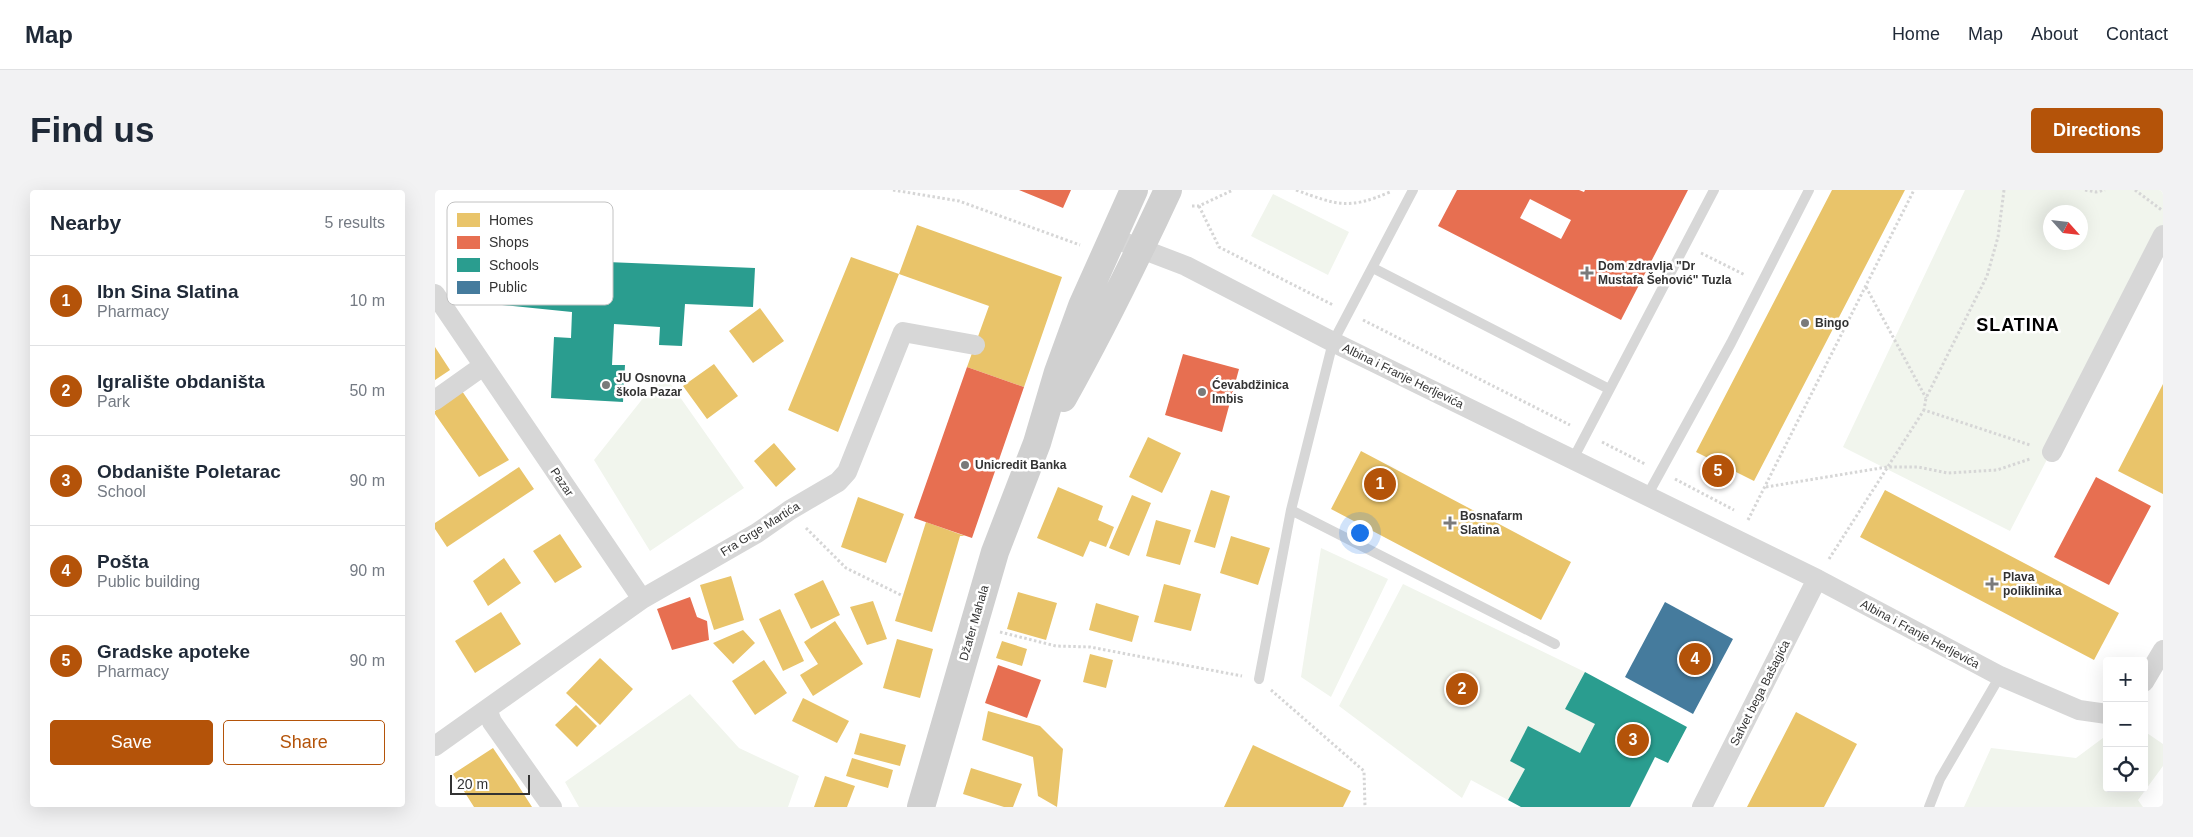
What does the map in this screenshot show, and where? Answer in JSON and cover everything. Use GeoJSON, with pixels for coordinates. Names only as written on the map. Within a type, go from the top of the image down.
{"type":"FeatureCollection","features":[{"type":"Feature","properties":{"kind":"main road","name":"Džafer Mahala"},"geometry":{"type":"LineString","coordinates":[[921,807],[995,552],[1037,443],[1058,372],[1082,306],[1134,190]]}},
{"type":"Feature","properties":{"kind":"main road","name":"Džafer Mahala"},"geometry":{"type":"LineString","coordinates":[[1037,443],[1100,332],[1141,250],[1168,190]]}},
{"type":"Feature","properties":{"kind":"street"},"geometry":{"type":"LineString","coordinates":[[2052,452],[2163,235]]}},
{"type":"Feature","properties":{"kind":"street"},"geometry":{"type":"LineString","coordinates":[[1113,238],[1186,266],[1333,342]]}},
{"type":"Feature","properties":{"kind":"street","name":"Pazar"},"geometry":{"type":"LineString","coordinates":[[435,294],[642,599]]}},
{"type":"Feature","properties":{"kind":"street","name":"Fra Grge Martića"},"geometry":{"type":"LineString","coordinates":[[435,746],[642,599],[757,533],[790,510],[838,482],[847,472],[903,332],[975,345]]}},
{"type":"Feature","properties":{"kind":"street","name":"Albina i Franje Herljevića"},"geometry":{"type":"LineString","coordinates":[[1333,342],[1817,579],[2000,676],[2079,710],[2103,713]]}},
{"type":"Feature","properties":{"kind":"street"},"geometry":{"type":"LineString","coordinates":[[435,400],[483,366]]}},
{"type":"Feature","properties":{"kind":"street","name":"Safvet bega Bašagića"},"geometry":{"type":"LineString","coordinates":[[1702,807],[1817,579]]}},
{"type":"Feature","properties":{"kind":"street"},"geometry":{"type":"LineString","coordinates":[[2148,675],[2163,650]]}},
{"type":"Feature","properties":{"kind":"street"},"geometry":{"type":"LineString","coordinates":[[487,709],[492,722],[552,807]]}},
{"type":"Feature","properties":{"kind":"lane","name":"Albina i Franje Herljevića"},"geometry":{"type":"LineString","coordinates":[[1333,342],[1413,190]]}},
{"type":"Feature","properties":{"kind":"lane"},"geometry":{"type":"LineString","coordinates":[[1573,459],[1715,190]]}},
{"type":"Feature","properties":{"kind":"lane"},"geometry":{"type":"LineString","coordinates":[[1647,496],[1809,190]]}},
{"type":"Feature","properties":{"kind":"lane"},"geometry":{"type":"LineString","coordinates":[[1373,268],[1609,389]]}},
{"type":"Feature","properties":{"kind":"lane"},"geometry":{"type":"LineString","coordinates":[[1259,679],[1291,510],[1333,342]]}},
{"type":"Feature","properties":{"kind":"lane"},"geometry":{"type":"LineString","coordinates":[[1291,510],[1555,644]]}},
{"type":"Feature","properties":{"kind":"lane"},"geometry":{"type":"LineString","coordinates":[[1929,807],[1940,780],[2000,676]]}},
{"type":"Feature","properties":{"kind":"path"},"geometry":{"type":"LineString","coordinates":[[893,190],[959,201],[1081,245]]}},
{"type":"Feature","properties":{"kind":"path"},"geometry":{"type":"LineString","coordinates":[[1192,206],[1199,206],[1233,190]]}},
{"type":"Feature","properties":{"kind":"path"},"geometry":{"type":"LineString","coordinates":[[1295,190],[1335,204],[1365,202],[1390,192]]}},
{"type":"Feature","properties":{"kind":"path"},"geometry":{"type":"LineString","coordinates":[[1738,540],[1914,190]]}},
{"type":"Feature","properties":{"kind":"path"},"geometry":{"type":"LineString","coordinates":[[1817,579],[1924,410],[1926,398],[1987,276],[1998,237],[2004,190]]}},
{"type":"Feature","properties":{"kind":"path"},"geometry":{"type":"LineString","coordinates":[[2085,190],[2096,192],[2105,190]]}},
{"type":"Feature","properties":{"kind":"path"},"geometry":{"type":"LineString","coordinates":[[2135,190],[2163,211]]}},
{"type":"Feature","properties":{"kind":"path"},"geometry":{"type":"LineString","coordinates":[[1199,206],[1219,247],[1750,518]]}},
{"type":"Feature","properties":{"kind":"path"},"geometry":{"type":"LineString","coordinates":[[1685,245],[1761,283]]}},
{"type":"Feature","properties":{"kind":"path"},"geometry":{"type":"LineString","coordinates":[[1865,287],[1926,398]]}},
{"type":"Feature","properties":{"kind":"path"},"geometry":{"type":"LineString","coordinates":[[1924,410],[2052,452]]}},
{"type":"Feature","properties":{"kind":"path"},"geometry":{"type":"LineString","coordinates":[[1765,487],[1887,467],[1918,466],[1948,473],[1997,470],[2052,452]]}},
{"type":"Feature","properties":{"kind":"path"},"geometry":{"type":"LineString","coordinates":[[805,527],[846,568],[903,596]]}},
{"type":"Feature","properties":{"kind":"path"},"geometry":{"type":"LineString","coordinates":[[1821,554],[1830,558]]}},
{"type":"Feature","properties":{"kind":"path"},"geometry":{"type":"LineString","coordinates":[[999,632],[1056,646],[1090,647],[1259,679],[1364,771],[1365,807]]}},
{"type":"Feature","properties":{"kind":"shaded area"},"geometry":{"type":"Polygon","coordinates":[[[1965,190],[2163,190],[2163,235],[2010,531],[1843,447],[1965,190]]]}},
{"type":"Feature","properties":{"kind":"shaded area"},"geometry":{"type":"Polygon","coordinates":[[[1273,194],[1349,232],[1328,275],[1251,236],[1273,194]]]}},
{"type":"Feature","properties":{"kind":"shaded area"},"geometry":{"type":"Polygon","coordinates":[[[663,373],[744,488],[650,551],[594,460],[663,373]]]}},
{"type":"Feature","properties":{"kind":"shaded area"},"geometry":{"type":"Polygon","coordinates":[[[1321,548],[1388,579],[1331,697],[1301,677],[1321,548]]]}},
{"type":"Feature","properties":{"kind":"shaded area"},"geometry":{"type":"Polygon","coordinates":[[[1403,584],[1585,672],[1565,709],[1595,724],[1580,753],[1528,727],[1510,761],[1525,769],[1508,800],[1471,780],[1462,798],[1339,706],[1403,584]]]}},
{"type":"Feature","properties":{"kind":"shaded area"},"geometry":{"type":"Polygon","coordinates":[[[690,694],[739,748],[799,776],[788,807],[579,807],[565,782],[690,694]]]}},
{"type":"Feature","properties":{"kind":"shaded area"},"geometry":{"type":"Polygon","coordinates":[[[2148,734],[2163,744],[2163,766],[2148,786],[2148,734]]]}},
{"type":"Feature","properties":{"kind":"shaded area"},"geometry":{"type":"Polygon","coordinates":[[[2103,738],[2103,792],[2144,792],[2138,800],[2143,807],[1964,807],[1991,748],[2076,758],[2103,738]]]}},
{"type":"Feature","properties":{"kind":"building: Homes"},"geometry":{"type":"Polygon","coordinates":[[[1832,190],[1905,190],[1754,481],[1696,452],[1832,190]]]}},
{"type":"Feature","properties":{"kind":"building: Homes"},"geometry":{"type":"Polygon","coordinates":[[[917,225],[1062,277],[1024,387],[967,367],[989,306],[899,274],[917,225]]]}},
{"type":"Feature","properties":{"kind":"building: Homes"},"geometry":{"type":"Polygon","coordinates":[[[851,257],[899,274],[838,432],[788,410],[851,257]]]}},
{"type":"Feature","properties":{"kind":"building: Homes"},"geometry":{"type":"Polygon","coordinates":[[[760,308],[784,341],[753,363],[729,331],[760,308]]]}},
{"type":"Feature","properties":{"kind":"building: Homes"},"geometry":{"type":"Polygon","coordinates":[[[435,347],[450,370],[435,380],[435,347]]]}},
{"type":"Feature","properties":{"kind":"building: Homes"},"geometry":{"type":"Polygon","coordinates":[[[714,364],[738,396],[707,419],[683,386],[714,364]]]}},
{"type":"Feature","properties":{"kind":"building: Homes"},"geometry":{"type":"Polygon","coordinates":[[[2163,384],[2163,494],[2118,471],[2163,384]]]}},
{"type":"Feature","properties":{"kind":"building: Homes"},"geometry":{"type":"Polygon","coordinates":[[[462,391],[509,460],[479,477],[435,414],[435,411],[462,391]]]}},
{"type":"Feature","properties":{"kind":"building: Homes"},"geometry":{"type":"Polygon","coordinates":[[[1148,437],[1181,453],[1162,493],[1129,477],[1148,437]]]}},
{"type":"Feature","properties":{"kind":"building: Homes"},"geometry":{"type":"Polygon","coordinates":[[[774,443],[796,469],[776,487],[754,461],[774,443]]]}},
{"type":"Feature","properties":{"kind":"building: Homes"},"geometry":{"type":"Polygon","coordinates":[[[1361,451],[1571,562],[1541,620],[1331,509],[1361,451]]]}},
{"type":"Feature","properties":{"kind":"building: Homes"},"geometry":{"type":"Polygon","coordinates":[[[519,467],[534,489],[447,547],[435,529],[435,523],[519,467]]]}},
{"type":"Feature","properties":{"kind":"building: Homes"},"geometry":{"type":"Polygon","coordinates":[[[1058,487],[1103,506],[1098,520],[1114,527],[1106,547],[1090,541],[1083,557],[1037,538],[1058,487]]]}},
{"type":"Feature","properties":{"kind":"building: Homes"},"geometry":{"type":"Polygon","coordinates":[[[1211,490],[1230,496],[1215,548],[1194,542],[1211,490]]]}},
{"type":"Feature","properties":{"kind":"building: Homes"},"geometry":{"type":"Polygon","coordinates":[[[1885,490],[2119,613],[2094,660],[1860,537],[1885,490]]]}},
{"type":"Feature","properties":{"kind":"building: Homes"},"geometry":{"type":"Polygon","coordinates":[[[1132,495],[1151,503],[1129,556],[1109,548],[1132,495]]]}},
{"type":"Feature","properties":{"kind":"building: Homes"},"geometry":{"type":"Polygon","coordinates":[[[858,497],[904,514],[886,563],[841,547],[858,497]]]}},
{"type":"Feature","properties":{"kind":"building: Homes"},"geometry":{"type":"Polygon","coordinates":[[[1156,520],[1191,530],[1180,565],[1146,556],[1156,520]]]}},
{"type":"Feature","properties":{"kind":"building: Homes"},"geometry":{"type":"Polygon","coordinates":[[[926,522],[965,536],[960,536],[932,632],[895,621],[926,522]]]}},
{"type":"Feature","properties":{"kind":"building: Homes"},"geometry":{"type":"Polygon","coordinates":[[[560,534],[582,567],[555,583],[533,551],[560,534]]]}},
{"type":"Feature","properties":{"kind":"building: Homes"},"geometry":{"type":"Polygon","coordinates":[[[1231,536],[1270,548],[1258,585],[1220,573],[1231,536]]]}},
{"type":"Feature","properties":{"kind":"building: Homes"},"geometry":{"type":"Polygon","coordinates":[[[504,558],[521,583],[488,606],[473,581],[504,558]]]}},
{"type":"Feature","properties":{"kind":"building: Homes"},"geometry":{"type":"Polygon","coordinates":[[[731,576],[744,620],[714,630],[700,585],[731,576]]]}},
{"type":"Feature","properties":{"kind":"building: Homes"},"geometry":{"type":"Polygon","coordinates":[[[823,580],[840,615],[811,629],[794,594],[823,580]]]}},
{"type":"Feature","properties":{"kind":"building: Homes"},"geometry":{"type":"Polygon","coordinates":[[[1164,584],[1201,594],[1191,631],[1154,622],[1164,584]]]}},
{"type":"Feature","properties":{"kind":"building: Homes"},"geometry":{"type":"Polygon","coordinates":[[[1018,592],[1057,603],[1046,640],[1007,629],[1018,592]]]}},
{"type":"Feature","properties":{"kind":"building: Homes"},"geometry":{"type":"Polygon","coordinates":[[[873,601],[887,639],[867,645],[850,607],[873,601]]]}},
{"type":"Feature","properties":{"kind":"building: Homes"},"geometry":{"type":"Polygon","coordinates":[[[1096,603],[1139,616],[1132,642],[1089,630],[1096,603]]]}},
{"type":"Feature","properties":{"kind":"building: Homes"},"geometry":{"type":"Polygon","coordinates":[[[780,609],[804,661],[783,671],[759,619],[780,609]]]}},
{"type":"Feature","properties":{"kind":"building: Homes"},"geometry":{"type":"Polygon","coordinates":[[[501,612],[521,644],[475,673],[455,641],[501,612]]]}},
{"type":"Feature","properties":{"kind":"building: Homes"},"geometry":{"type":"Polygon","coordinates":[[[835,621],[863,664],[813,696],[800,675],[818,664],[804,642],[835,621]]]}},
{"type":"Feature","properties":{"kind":"building: Homes"},"geometry":{"type":"Polygon","coordinates":[[[743,630],[755,643],[733,664],[713,643],[743,630]]]}},
{"type":"Feature","properties":{"kind":"building: Homes"},"geometry":{"type":"Polygon","coordinates":[[[897,639],[933,649],[920,698],[883,688],[897,639]]]}},
{"type":"Feature","properties":{"kind":"building: Homes"},"geometry":{"type":"Polygon","coordinates":[[[1002,641],[1027,649],[1022,666],[996,658],[1002,641]]]}},
{"type":"Feature","properties":{"kind":"building: Homes"},"geometry":{"type":"Polygon","coordinates":[[[1090,654],[1113,660],[1106,688],[1083,682],[1090,654]]]}},
{"type":"Feature","properties":{"kind":"building: Homes"},"geometry":{"type":"Polygon","coordinates":[[[600,658],[633,689],[600,725],[566,693],[600,658]]]}},
{"type":"Feature","properties":{"kind":"building: Homes"},"geometry":{"type":"Polygon","coordinates":[[[764,660],[787,693],[755,715],[732,681],[764,660]]]}},
{"type":"Feature","properties":{"kind":"building: Homes"},"geometry":{"type":"Polygon","coordinates":[[[803,698],[849,721],[837,743],[792,721],[803,698]]]}},
{"type":"Feature","properties":{"kind":"building: Homes"},"geometry":{"type":"Polygon","coordinates":[[[576,705],[597,726],[577,747],[555,725],[576,705]]]}},
{"type":"Feature","properties":{"kind":"building: Homes"},"geometry":{"type":"Polygon","coordinates":[[[988,711],[1040,726],[1063,749],[1057,807],[1038,796],[1033,757],[982,740],[988,711]]]}},
{"type":"Feature","properties":{"kind":"building: Homes"},"geometry":{"type":"Polygon","coordinates":[[[1796,712],[1857,744],[1824,807],[1747,807],[1796,712]]]}},
{"type":"Feature","properties":{"kind":"building: Homes"},"geometry":{"type":"Polygon","coordinates":[[[860,733],[906,745],[900,766],[854,754],[860,733]]]}},
{"type":"Feature","properties":{"kind":"building: Homes"},"geometry":{"type":"Polygon","coordinates":[[[1253,745],[1351,791],[1343,807],[1224,807],[1253,745]]]}},
{"type":"Feature","properties":{"kind":"building: Homes"},"geometry":{"type":"Polygon","coordinates":[[[493,748],[532,807],[474,807],[453,774],[493,748]]]}},
{"type":"Feature","properties":{"kind":"building: Homes"},"geometry":{"type":"Polygon","coordinates":[[[852,758],[893,770],[888,788],[846,776],[852,758]]]}},
{"type":"Feature","properties":{"kind":"building: Homes"},"geometry":{"type":"Polygon","coordinates":[[[971,768],[1022,784],[1013,807],[1004,807],[963,794],[971,768]]]}},
{"type":"Feature","properties":{"kind":"building: Homes"},"geometry":{"type":"Polygon","coordinates":[[[825,776],[855,786],[847,807],[814,807],[825,776]]]}},
{"type":"Feature","properties":{"kind":"building: Shops"},"geometry":{"type":"Polygon","coordinates":[[[1019,190],[1071,190],[1063,208],[1019,190]]]}},
{"type":"Feature","properties":{"kind":"building: Shops","name":"Dom zdravlja \"Dr Mustafa Šehović\" Tuzla"},"geometry":{"type":"Polygon","coordinates":[[[1457,190],[1579,190],[1584,192],[1585,190],[1688,190],[1621,320],[1438,226],[1457,190]],[[1530,199],[1520,218],[1561,239],[1571,220],[1530,199]]]}},
{"type":"Feature","properties":{"kind":"building: Shops","name":"Ćevabdžinica Imbis"},"geometry":{"type":"Polygon","coordinates":[[[1183,354],[1239,369],[1222,432],[1165,415],[1183,354]]]}},
{"type":"Feature","properties":{"kind":"building: Shops","name":"Unicredit Banka"},"geometry":{"type":"Polygon","coordinates":[[[967,367],[1024,387],[972,538],[914,518],[967,367]]]}},
{"type":"Feature","properties":{"kind":"building: Shops"},"geometry":{"type":"Polygon","coordinates":[[[2096,477],[2151,506],[2109,585],[2054,557],[2096,477]]]}},
{"type":"Feature","properties":{"kind":"building: Shops"},"geometry":{"type":"Polygon","coordinates":[[[690,597],[697,617],[707,621],[709,640],[672,650],[657,609],[690,597]]]}},
{"type":"Feature","properties":{"kind":"building: Shops"},"geometry":{"type":"Polygon","coordinates":[[[998,665],[1041,680],[1027,718],[985,703],[998,665]]]}},
{"type":"Feature","properties":{"kind":"building: Schools"},"geometry":{"type":"Polygon","coordinates":[[[613,262],[755,268],[753,307],[685,304],[682,346],[659,345],[660,327],[614,324],[612,365],[625,365],[623,402],[551,398],[554,337],[571,338],[572,312],[502,305],[613,305],[613,262]]]}},
{"type":"Feature","properties":{"kind":"building: Schools"},"geometry":{"type":"Polygon","coordinates":[[[1585,672],[1687,727],[1668,763],[1655,757],[1630,807],[1521,807],[1508,800],[1525,769],[1510,761],[1528,726],[1580,753],[1595,724],[1565,709],[1585,672]]]}},
{"type":"Feature","properties":{"kind":"building: Public"},"geometry":{"type":"Polygon","coordinates":[[[1665,602],[1733,639],[1693,714],[1625,677],[1665,602]]]}},
{"type":"Feature","properties":{"kind":"place","name":"Dom zdravlja \"Dr Mustafa Šehović\" Tuzla"},"geometry":{"type":"Point","coordinates":[1587,273]}},
{"type":"Feature","properties":{"kind":"place","name":"Bingo"},"geometry":{"type":"Point","coordinates":[1805,323]}},
{"type":"Feature","properties":{"kind":"place","name":"JU Osnovna škola Pazar"},"geometry":{"type":"Point","coordinates":[606,385]}},
{"type":"Feature","properties":{"kind":"place","name":"Ćevabdžinica Imbis"},"geometry":{"type":"Point","coordinates":[1202,392]}},
{"type":"Feature","properties":{"kind":"place","name":"Unicredit Banka"},"geometry":{"type":"Point","coordinates":[965,465]}},
{"type":"Feature","properties":{"kind":"place","name":"Gradske apoteke"},"geometry":{"type":"Point","coordinates":[1718,471]}},
{"type":"Feature","properties":{"kind":"place","name":"Ibn Sina Slatina"},"geometry":{"type":"Point","coordinates":[1380,484]}},
{"type":"Feature","properties":{"kind":"place","name":"Bosnafarm Slatina"},"geometry":{"type":"Point","coordinates":[1450,523]}},
{"type":"Feature","properties":{"kind":"place","name":"Plava poliklinika"},"geometry":{"type":"Point","coordinates":[1992,584]}},
{"type":"Feature","properties":{"kind":"place","name":"Pošta"},"geometry":{"type":"Point","coordinates":[1695,659]}},
{"type":"Feature","properties":{"kind":"place","name":"Igralište obdaništa"},"geometry":{"type":"Point","coordinates":[1462,689]}},
{"type":"Feature","properties":{"kind":"place","name":"Obdanište Poletarac"},"geometry":{"type":"Point","coordinates":[1633,740]}},
{"type":"Feature","properties":{"kind":"district","name":"SLATINA"},"geometry":{"type":"Point","coordinates":[2018,325]}}]}
